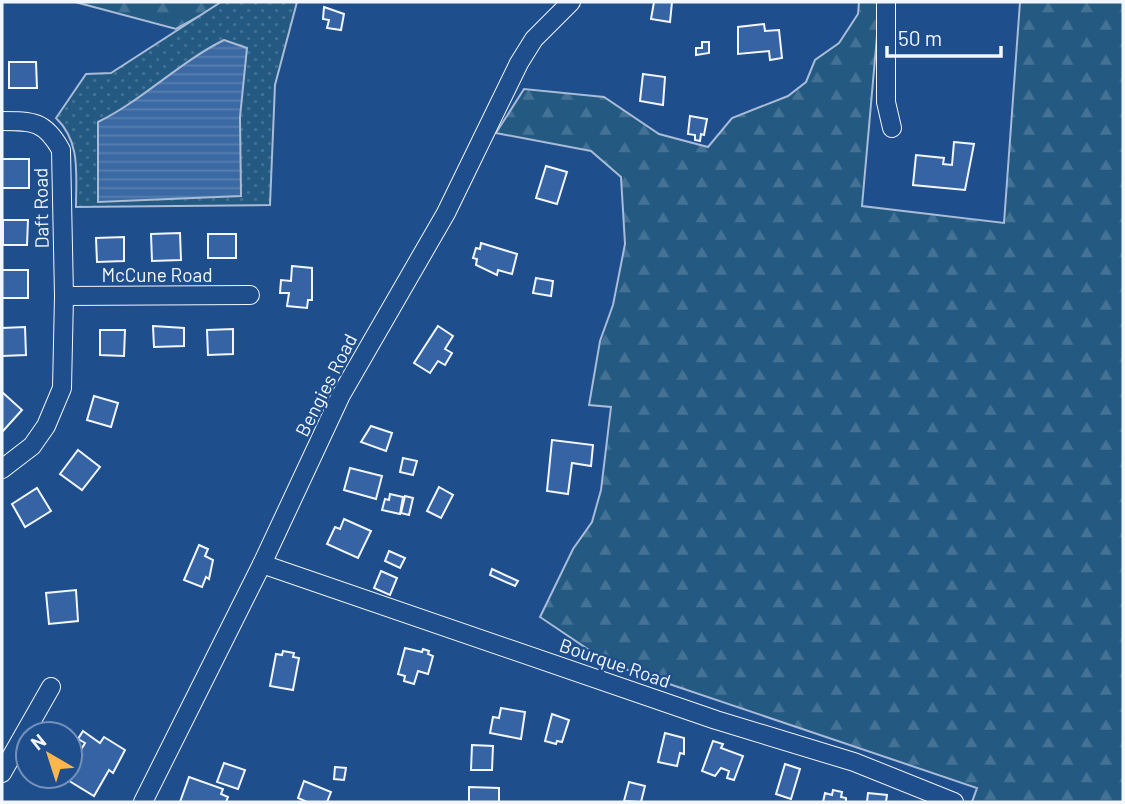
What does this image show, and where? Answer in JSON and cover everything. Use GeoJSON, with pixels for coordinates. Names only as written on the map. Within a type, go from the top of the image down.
{"type":"FeatureCollection","features":[{"type":"Feature","properties":{"kind":"street","name":"Bengies Road"},"geometry":{"type":"LineString","coordinates":[[143,802],[262,564],[341,396],[446,213],[519,63],[534,39],[571,2]]}},
{"type":"Feature","properties":{"kind":"street"},"geometry":{"type":"LineString","coordinates":[[886,2],[886,102],[892,128]]}},
{"type":"Feature","properties":{"kind":"street","name":"Daft Road"},"geometry":{"type":"LineString","coordinates":[[2,121],[29,121],[43,127],[51,132],[61,150],[64,296],[64,372],[57,405],[32,446],[2,469]]}},
{"type":"Feature","properties":{"kind":"street","name":"McCune Road"},"geometry":{"type":"LineString","coordinates":[[64,296],[250,295]]}},
{"type":"Feature","properties":{"kind":"street","name":"Bourque Road"},"geometry":{"type":"LineString","coordinates":[[262,564],[716,720],[854,762],[954,802]]}},
{"type":"Feature","properties":{"kind":"street"},"geometry":{"type":"LineString","coordinates":[[2,773],[51,687]]}},
{"type":"Feature","properties":{"kind":"green space"},"geometry":{"type":"Polygon","coordinates":[[[75,2],[225,2],[176,29],[75,2]]]}},
{"type":"Feature","properties":{"kind":"green space"},"geometry":{"type":"Polygon","coordinates":[[[221,2],[297,2],[275,85],[270,205],[76,207],[73,148],[70,137],[56,118],[86,74],[111,73],[221,2]]]}},
{"type":"Feature","properties":{"kind":"green space"},"geometry":{"type":"Polygon","coordinates":[[[859,2],[880,2],[862,206],[1004,223],[1020,2],[1123,2],[1123,802],[972,802],[977,788],[610,664],[540,617],[573,549],[592,522],[601,490],[611,407],[589,405],[600,341],[613,305],[625,244],[621,177],[591,151],[496,133],[524,89],[604,97],[659,134],[708,147],[732,118],[788,96],[806,82],[815,60],[839,43],[858,14],[859,2]]]}},
{"type":"Feature","properties":{"kind":"shaded area"},"geometry":{"type":"Polygon","coordinates":[[[224,40],[247,48],[240,117],[241,196],[98,202],[98,122],[224,40]]]}},
{"type":"Feature","properties":{"kind":"building"},"geometry":{"type":"Polygon","coordinates":[[[654,2],[672,2],[670,22],[651,19],[654,2]]]}},
{"type":"Feature","properties":{"kind":"building"},"geometry":{"type":"Polygon","coordinates":[[[324,7],[344,14],[341,30],[327,28],[329,20],[323,19],[324,7]]]}},
{"type":"Feature","properties":{"kind":"building"},"geometry":{"type":"Polygon","coordinates":[[[764,24],[765,31],[779,30],[782,58],[770,60],[769,51],[738,54],[738,27],[764,24]]]}},
{"type":"Feature","properties":{"kind":"building"},"geometry":{"type":"Polygon","coordinates":[[[702,42],[709,42],[709,53],[696,55],[696,48],[702,48],[702,42]]]}},
{"type":"Feature","properties":{"kind":"building"},"geometry":{"type":"Polygon","coordinates":[[[9,62],[36,62],[37,88],[9,88],[9,62]]]}},
{"type":"Feature","properties":{"kind":"building"},"geometry":{"type":"Polygon","coordinates":[[[643,74],[665,77],[663,105],[640,101],[643,74]]]}},
{"type":"Feature","properties":{"kind":"building"},"geometry":{"type":"Polygon","coordinates":[[[690,116],[707,119],[700,141],[695,140],[695,135],[688,134],[690,116]]]}},
{"type":"Feature","properties":{"kind":"building"},"geometry":{"type":"Polygon","coordinates":[[[954,142],[974,144],[965,190],[913,185],[916,155],[944,158],[943,164],[952,165],[954,142]]]}},
{"type":"Feature","properties":{"kind":"building"},"geometry":{"type":"Polygon","coordinates":[[[2,159],[29,159],[29,188],[2,188],[2,159]]]}},
{"type":"Feature","properties":{"kind":"building"},"geometry":{"type":"Polygon","coordinates":[[[546,166],[567,172],[557,204],[536,198],[546,166]]]}},
{"type":"Feature","properties":{"kind":"building"},"geometry":{"type":"Polygon","coordinates":[[[3,220],[28,220],[27,245],[3,245],[3,220]]]}},
{"type":"Feature","properties":{"kind":"building"},"geometry":{"type":"Polygon","coordinates":[[[180,233],[181,260],[152,261],[151,234],[180,233]]]}},
{"type":"Feature","properties":{"kind":"building"},"geometry":{"type":"Polygon","coordinates":[[[208,234],[236,234],[236,258],[208,258],[208,234]]]}},
{"type":"Feature","properties":{"kind":"building"},"geometry":{"type":"Polygon","coordinates":[[[124,237],[124,261],[97,262],[96,238],[124,237]]]}},
{"type":"Feature","properties":{"kind":"building"},"geometry":{"type":"Polygon","coordinates":[[[481,243],[517,254],[512,274],[498,270],[497,275],[476,265],[477,259],[473,258],[481,243]]]}},
{"type":"Feature","properties":{"kind":"building"},"geometry":{"type":"Polygon","coordinates":[[[292,266],[312,268],[312,300],[308,300],[307,308],[287,306],[289,293],[280,293],[281,280],[291,281],[292,266]]]}},
{"type":"Feature","properties":{"kind":"building"},"geometry":{"type":"Polygon","coordinates":[[[2,270],[28,270],[28,298],[2,298],[2,270]]]}},
{"type":"Feature","properties":{"kind":"building"},"geometry":{"type":"Polygon","coordinates":[[[536,278],[553,281],[551,296],[533,293],[536,278]]]}},
{"type":"Feature","properties":{"kind":"building"},"geometry":{"type":"Polygon","coordinates":[[[153,326],[184,328],[184,346],[154,347],[153,326]]]}},
{"type":"Feature","properties":{"kind":"building"},"geometry":{"type":"Polygon","coordinates":[[[438,326],[453,336],[445,349],[452,353],[445,365],[438,361],[430,373],[414,363],[438,326]]]}},
{"type":"Feature","properties":{"kind":"building"},"geometry":{"type":"Polygon","coordinates":[[[25,327],[26,355],[2,356],[2,328],[25,327]]]}},
{"type":"Feature","properties":{"kind":"building"},"geometry":{"type":"Polygon","coordinates":[[[233,329],[233,354],[208,355],[207,330],[233,329]]]}},
{"type":"Feature","properties":{"kind":"building"},"geometry":{"type":"Polygon","coordinates":[[[100,330],[125,330],[124,356],[100,355],[100,330]]]}},
{"type":"Feature","properties":{"kind":"building"},"geometry":{"type":"Polygon","coordinates":[[[2,392],[22,410],[3,431],[2,430],[2,392]]]}},
{"type":"Feature","properties":{"kind":"building"},"geometry":{"type":"Polygon","coordinates":[[[94,396],[118,403],[111,427],[87,420],[94,396]]]}},
{"type":"Feature","properties":{"kind":"building"},"geometry":{"type":"Polygon","coordinates":[[[371,426],[392,433],[386,451],[361,442],[371,426]]]}},
{"type":"Feature","properties":{"kind":"building"},"geometry":{"type":"Polygon","coordinates":[[[552,440],[593,445],[591,466],[572,463],[568,494],[547,491],[552,440]]]}},
{"type":"Feature","properties":{"kind":"building"},"geometry":{"type":"Polygon","coordinates":[[[78,450],[100,467],[82,490],[60,474],[78,450]]]}},
{"type":"Feature","properties":{"kind":"building"},"geometry":{"type":"Polygon","coordinates":[[[403,458],[417,461],[413,475],[400,472],[403,458]]]}},
{"type":"Feature","properties":{"kind":"building"},"geometry":{"type":"Polygon","coordinates":[[[350,468],[382,476],[376,499],[344,490],[350,468]]]}},
{"type":"Feature","properties":{"kind":"building"},"geometry":{"type":"Polygon","coordinates":[[[439,487],[453,495],[441,518],[427,511],[439,487]]]}},
{"type":"Feature","properties":{"kind":"building"},"geometry":{"type":"Polygon","coordinates":[[[37,488],[51,511],[25,527],[12,504],[37,488]]]}},
{"type":"Feature","properties":{"kind":"building"},"geometry":{"type":"Polygon","coordinates":[[[390,494],[403,497],[400,514],[382,510],[385,499],[389,500],[390,494]]]}},
{"type":"Feature","properties":{"kind":"building"},"geometry":{"type":"Polygon","coordinates":[[[405,496],[413,498],[409,515],[401,513],[405,496]]]}},
{"type":"Feature","properties":{"kind":"building"},"geometry":{"type":"Polygon","coordinates":[[[344,519],[371,531],[358,558],[327,544],[335,527],[340,529],[344,519]]]}},
{"type":"Feature","properties":{"kind":"building"},"geometry":{"type":"Polygon","coordinates":[[[199,545],[208,549],[205,556],[213,560],[209,579],[206,577],[202,587],[184,580],[199,545]]]}},
{"type":"Feature","properties":{"kind":"building"},"geometry":{"type":"Polygon","coordinates":[[[389,551],[405,558],[400,568],[385,561],[389,551]]]}},
{"type":"Feature","properties":{"kind":"building"},"geometry":{"type":"Polygon","coordinates":[[[492,569],[518,581],[515,586],[490,575],[492,569]]]}},
{"type":"Feature","properties":{"kind":"building"},"geometry":{"type":"Polygon","coordinates":[[[381,571],[397,578],[390,595],[374,588],[381,571]]]}},
{"type":"Feature","properties":{"kind":"building"},"geometry":{"type":"Polygon","coordinates":[[[76,590],[78,621],[49,624],[46,593],[76,590]]]}},
{"type":"Feature","properties":{"kind":"building"},"geometry":{"type":"Polygon","coordinates":[[[405,648],[422,652],[423,649],[433,656],[428,674],[418,671],[414,684],[404,681],[405,676],[398,674],[405,648]]]}},
{"type":"Feature","properties":{"kind":"building"},"geometry":{"type":"Polygon","coordinates":[[[283,651],[294,653],[293,657],[299,658],[293,690],[270,686],[276,654],[282,655],[283,651]]]}},
{"type":"Feature","properties":{"kind":"building"},"geometry":{"type":"Polygon","coordinates":[[[501,708],[525,712],[521,739],[490,733],[493,717],[499,718],[501,708]]]}},
{"type":"Feature","properties":{"kind":"building"},"geometry":{"type":"Polygon","coordinates":[[[552,714],[569,720],[562,742],[557,741],[556,744],[545,741],[552,714]]]}},
{"type":"Feature","properties":{"kind":"building"},"geometry":{"type":"Polygon","coordinates":[[[84,732],[100,743],[104,737],[125,750],[113,773],[109,770],[94,796],[84,790],[84,732]]]}},
{"type":"Feature","properties":{"kind":"building"},"geometry":{"type":"Polygon","coordinates":[[[665,733],[684,738],[684,754],[680,753],[677,766],[658,762],[665,733]]]}},
{"type":"Feature","properties":{"kind":"building"},"geometry":{"type":"Polygon","coordinates":[[[713,741],[723,744],[721,748],[743,756],[734,780],[727,778],[729,771],[721,768],[715,776],[702,771],[713,741]]]}},
{"type":"Feature","properties":{"kind":"building"},"geometry":{"type":"Polygon","coordinates":[[[472,745],[493,746],[492,770],[471,770],[472,745]]]}},
{"type":"Feature","properties":{"kind":"building"},"geometry":{"type":"Polygon","coordinates":[[[224,763],[245,770],[238,789],[217,782],[224,763]]]}},
{"type":"Feature","properties":{"kind":"building"},"geometry":{"type":"Polygon","coordinates":[[[785,764],[800,769],[791,799],[776,794],[785,764]]]}},
{"type":"Feature","properties":{"kind":"building"},"geometry":{"type":"Polygon","coordinates":[[[335,767],[346,768],[344,780],[334,779],[335,767]]]}},
{"type":"Feature","properties":{"kind":"building"},"geometry":{"type":"Polygon","coordinates":[[[189,777],[223,789],[221,794],[228,797],[226,802],[180,802],[189,777]]]}},
{"type":"Feature","properties":{"kind":"building"},"geometry":{"type":"Polygon","coordinates":[[[304,781],[331,792],[327,802],[307,802],[298,798],[304,781]]]}},
{"type":"Feature","properties":{"kind":"building"},"geometry":{"type":"Polygon","coordinates":[[[629,782],[645,786],[641,802],[624,801],[629,782]]]}},
{"type":"Feature","properties":{"kind":"building"},"geometry":{"type":"Polygon","coordinates":[[[469,787],[499,788],[499,802],[469,802],[469,787]]]}},
{"type":"Feature","properties":{"kind":"building"},"geometry":{"type":"Polygon","coordinates":[[[833,790],[842,792],[841,797],[846,798],[846,802],[823,802],[825,793],[832,795],[833,790]]]}},
{"type":"Feature","properties":{"kind":"building"},"geometry":{"type":"Polygon","coordinates":[[[868,793],[887,795],[886,802],[867,802],[868,793]]]}}]}
